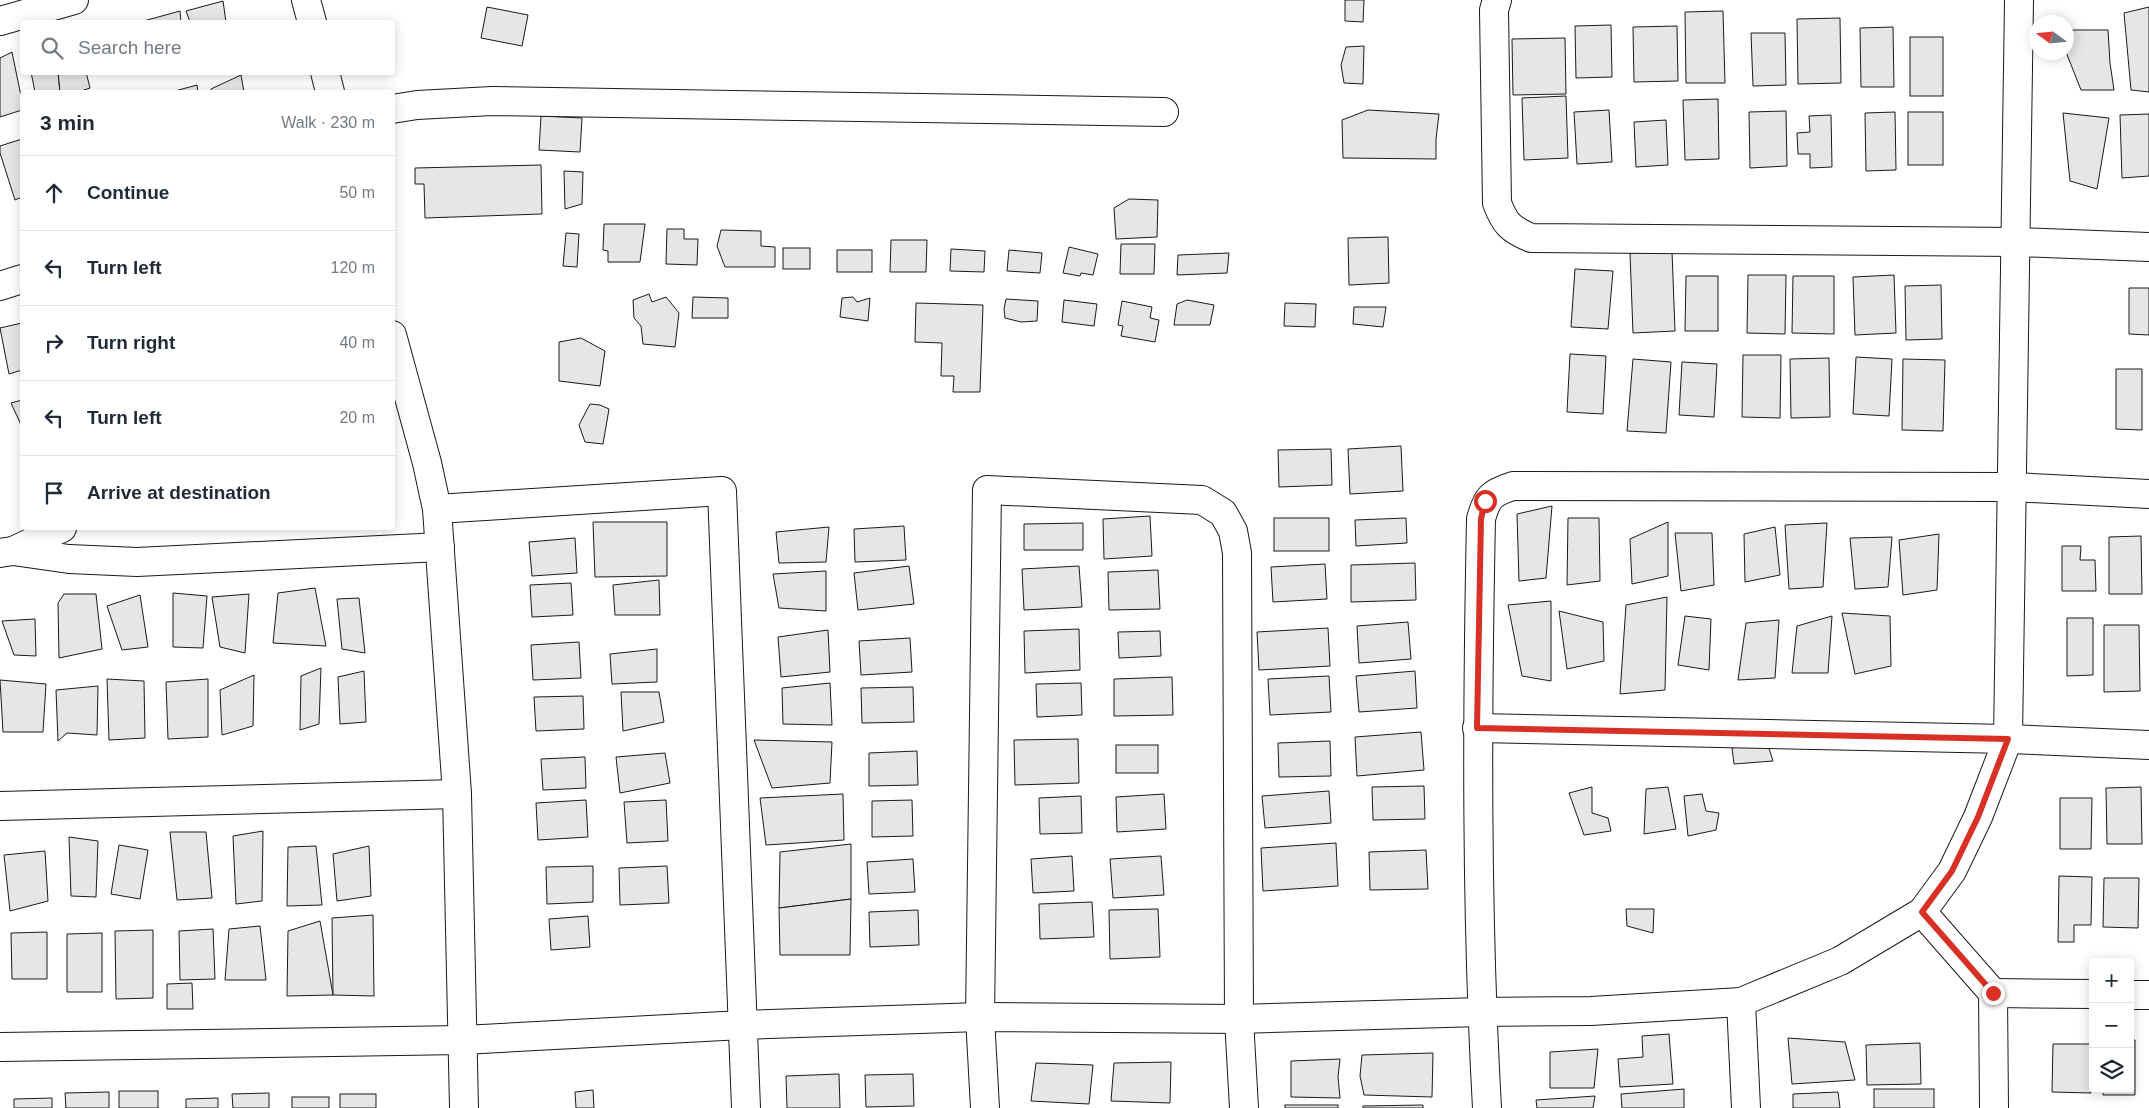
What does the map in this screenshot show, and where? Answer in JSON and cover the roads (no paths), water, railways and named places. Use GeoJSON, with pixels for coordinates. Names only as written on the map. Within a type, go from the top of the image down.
{"type":"FeatureCollection","features":[{"type":"Feature","properties":{"kind":"street"},"geometry":{"type":"LineString","coordinates":[[0,21],[74,0]]}},
{"type":"Feature","properties":{"kind":"street"},"geometry":{"type":"LineString","coordinates":[[306,0],[311,20]]}},
{"type":"Feature","properties":{"kind":"street"},"geometry":{"type":"LineString","coordinates":[[1497,0],[1494,10],[1497,203],[1504,221],[1515,231],[1531,238],[2016,242],[2149,247]]}},
{"type":"Feature","properties":{"kind":"street"},"geometry":{"type":"LineString","coordinates":[[0,1047],[463,1040],[742,1025],[980,1017],[1240,1019],[1592,1011],[1741,1002],[1840,961],[1922,912],[1952,871],[1978,817],[2008,739],[2020,0]]}},
{"type":"Feature","properties":{"kind":"street"},"geometry":{"type":"LineString","coordinates":[[326,75],[330,90]]}},
{"type":"Feature","properties":{"kind":"street"},"geometry":{"type":"LineString","coordinates":[[395,109],[492,100],[1164,112]]}},
{"type":"Feature","properties":{"kind":"street"},"geometry":{"type":"LineString","coordinates":[[0,286],[20,281]]}},
{"type":"Feature","properties":{"kind":"street"},"geometry":{"type":"LineString","coordinates":[[395,357],[404,423],[437,509],[457,794],[464,1108]]}},
{"type":"Feature","properties":{"kind":"street"},"geometry":{"type":"LineString","coordinates":[[1487,1108],[1482,1012],[1477,728],[1481,519],[1485,501],[1498,491],[1513,486],[2012,487],[2149,494]]}},
{"type":"Feature","properties":{"kind":"street"},"geometry":{"type":"LineString","coordinates":[[437,509],[722,490],[746,1108]]}},
{"type":"Feature","properties":{"kind":"street"},"geometry":{"type":"LineString","coordinates":[[984,1108],[980,1017],[987,490],[1202,500],[1223,513],[1232,531],[1237,553],[1240,1019],[1244,1108]]}},
{"type":"Feature","properties":{"kind":"street"},"geometry":{"type":"LineString","coordinates":[[6,552],[57,530]]}},
{"type":"Feature","properties":{"kind":"street"},"geometry":{"type":"LineString","coordinates":[[6,552],[69,559],[137,562],[440,547]]}},
{"type":"Feature","properties":{"kind":"street"},"geometry":{"type":"LineString","coordinates":[[1477,728],[2008,739],[2149,745]]}},
{"type":"Feature","properties":{"kind":"street"},"geometry":{"type":"LineString","coordinates":[[0,806],[457,794]]}},
{"type":"Feature","properties":{"kind":"street"},"geometry":{"type":"LineString","coordinates":[[1922,912],[1993,993],[1994,1108]]}},
{"type":"Feature","properties":{"kind":"street"},"geometry":{"type":"LineString","coordinates":[[1993,993],[2089,994]]}},
{"type":"Feature","properties":{"kind":"street"},"geometry":{"type":"LineString","coordinates":[[2134,995],[2149,995]]}},
{"type":"Feature","properties":{"kind":"street"},"geometry":{"type":"LineString","coordinates":[[1741,1002],[1746,1108]]}}]}
